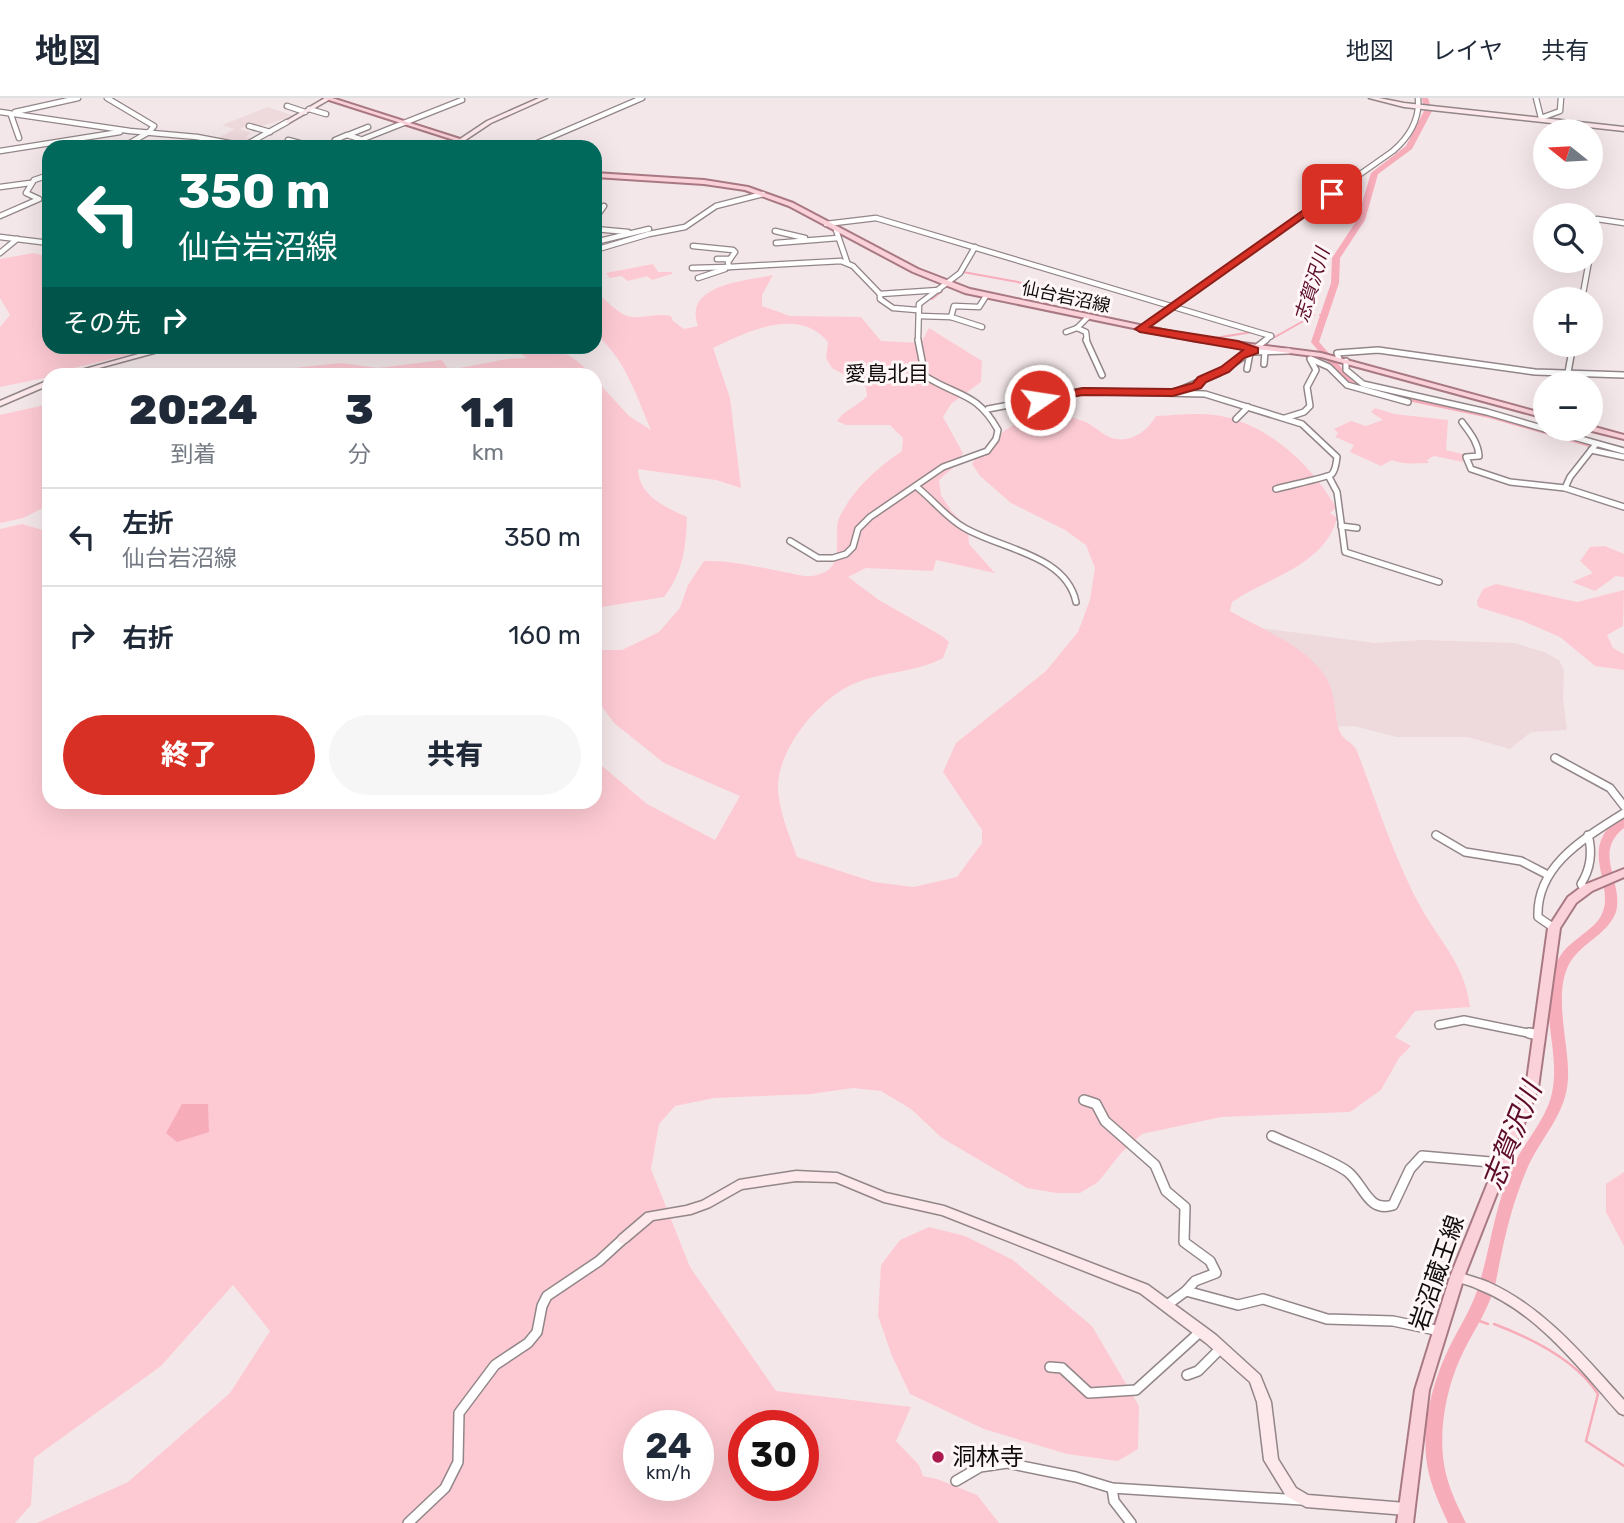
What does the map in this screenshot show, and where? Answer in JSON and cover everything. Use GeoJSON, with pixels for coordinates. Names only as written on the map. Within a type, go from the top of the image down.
{"type":"FeatureCollection","features":[{"type":"Feature","properties":{"kind":"main road"},"geometry":{"type":"LineString","coordinates":[[327,98],[460,140]]}},
{"type":"Feature","properties":{"kind":"main road","name":"仙台岩沼線"},"geometry":{"type":"LineString","coordinates":[[602,176],[727,186],[763,194],[826,224],[837,234],[947,284],[986,296],[1254,350],[1292,350],[1340,359],[1533,413]]}},
{"type":"Feature","properties":{"kind":"main road"},"geometry":{"type":"LineString","coordinates":[[1603,431],[1624,437]]}},
{"type":"Feature","properties":{"kind":"main road","name":"岩沼蔵王線"},"geometry":{"type":"LineString","coordinates":[[1405,1516],[1422,1390],[1457,1276],[1532,1088],[1554,928],[1564,909],[1587,889],[1624,873]]}},
{"type":"Feature","properties":{"kind":"street"},"geometry":{"type":"LineString","coordinates":[[11,114],[78,98]]}},
{"type":"Feature","properties":{"kind":"street"},"geometry":{"type":"LineString","coordinates":[[107,98],[153,125],[149,132],[135,140]]}},
{"type":"Feature","properties":{"kind":"street"},"geometry":{"type":"LineString","coordinates":[[257,140],[327,98]]}},
{"type":"Feature","properties":{"kind":"street"},"geometry":{"type":"LineString","coordinates":[[457,139],[483,121],[536,98]]}},
{"type":"Feature","properties":{"kind":"street"},"geometry":{"type":"LineString","coordinates":[[457,139],[496,118],[544,98]]}},
{"type":"Feature","properties":{"kind":"street"},"geometry":{"type":"LineString","coordinates":[[544,140],[642,98]]}},
{"type":"Feature","properties":{"kind":"street"},"geometry":{"type":"LineString","coordinates":[[1372,98],[1624,129]]}},
{"type":"Feature","properties":{"kind":"street"},"geometry":{"type":"LineString","coordinates":[[1140,329],[1393,152],[1408,135],[1421,106],[1418,98]]}},
{"type":"Feature","properties":{"kind":"street"},"geometry":{"type":"LineString","coordinates":[[1536,98],[1536,107],[1541,118]]}},
{"type":"Feature","properties":{"kind":"street"},"geometry":{"type":"LineString","coordinates":[[1541,118],[1560,111],[1561,98]]}},
{"type":"Feature","properties":{"kind":"street"},"geometry":{"type":"LineString","coordinates":[[347,135],[360,139],[462,100]]}},
{"type":"Feature","properties":{"kind":"street"},"geometry":{"type":"LineString","coordinates":[[287,106],[326,114]]}},
{"type":"Feature","properties":{"kind":"street"},"geometry":{"type":"LineString","coordinates":[[0,112],[211,140]]}},
{"type":"Feature","properties":{"kind":"street"},"geometry":{"type":"LineString","coordinates":[[11,114],[19,138]]}},
{"type":"Feature","properties":{"kind":"street"},"geometry":{"type":"LineString","coordinates":[[249,126],[270,132]]}},
{"type":"Feature","properties":{"kind":"street"},"geometry":{"type":"LineString","coordinates":[[335,140],[368,127]]}},
{"type":"Feature","properties":{"kind":"street"},"geometry":{"type":"LineString","coordinates":[[72,140],[130,131]]}},
{"type":"Feature","properties":{"kind":"street"},"geometry":{"type":"LineString","coordinates":[[0,151],[42,145]]}},
{"type":"Feature","properties":{"kind":"street"},"geometry":{"type":"LineString","coordinates":[[0,216],[39,199],[26,193],[30,183],[36,177],[42,176]]}},
{"type":"Feature","properties":{"kind":"street"},"geometry":{"type":"LineString","coordinates":[[0,187],[30,183]]}},
{"type":"Feature","properties":{"kind":"street"},"geometry":{"type":"LineString","coordinates":[[602,248],[688,224],[716,206],[763,194]]}},
{"type":"Feature","properties":{"kind":"street"},"geometry":{"type":"LineString","coordinates":[[826,224],[876,218],[1271,336],[1254,350],[1240,356],[1225,370],[1200,383],[1173,392]]}},
{"type":"Feature","properties":{"kind":"street"},"geometry":{"type":"LineString","coordinates":[[1603,220],[1624,223]]}},
{"type":"Feature","properties":{"kind":"street"},"geometry":{"type":"LineString","coordinates":[[602,240],[688,224]]}},
{"type":"Feature","properties":{"kind":"street"},"geometry":{"type":"LineString","coordinates":[[602,230],[635,232]]}},
{"type":"Feature","properties":{"kind":"street"},"geometry":{"type":"LineString","coordinates":[[775,231],[816,240]]}},
{"type":"Feature","properties":{"kind":"street"},"geometry":{"type":"LineString","coordinates":[[776,243],[816,240],[837,234],[847,261],[880,294],[880,299],[893,308],[951,317],[982,327]]}},
{"type":"Feature","properties":{"kind":"street"},"geometry":{"type":"LineString","coordinates":[[0,237],[42,242]]}},
{"type":"Feature","properties":{"kind":"street"},"geometry":{"type":"LineString","coordinates":[[0,253],[18,239]]}},
{"type":"Feature","properties":{"kind":"street"},"geometry":{"type":"LineString","coordinates":[[693,246],[733,250],[735,252],[730,259],[730,267]]}},
{"type":"Feature","properties":{"kind":"street"},"geometry":{"type":"LineString","coordinates":[[790,541],[818,558],[846,554],[852,547],[858,529],[866,522],[918,488],[948,464],[962,458],[976,457],[988,449],[999,434],[988,409],[964,393],[925,376],[916,344],[920,331],[919,304],[940,290],[968,264],[975,247]]}},
{"type":"Feature","properties":{"kind":"street"},"geometry":{"type":"LineString","coordinates":[[717,259],[730,259]]}},
{"type":"Feature","properties":{"kind":"street"},"geometry":{"type":"LineString","coordinates":[[692,268],[755,268],[813,261],[847,261]]}},
{"type":"Feature","properties":{"kind":"street"},"geometry":{"type":"LineString","coordinates":[[698,278],[730,267]]}},
{"type":"Feature","properties":{"kind":"street"},"geometry":{"type":"LineString","coordinates":[[880,294],[940,290]]}},
{"type":"Feature","properties":{"kind":"street"},"geometry":{"type":"LineString","coordinates":[[951,317],[954,306],[979,307],[986,296]]}},
{"type":"Feature","properties":{"kind":"street"},"geometry":{"type":"LineString","coordinates":[[1066,332],[1077,328],[1088,317]]}},
{"type":"Feature","properties":{"kind":"street"},"geometry":{"type":"LineString","coordinates":[[1077,328],[1086,333],[1086,347],[1101,366],[1102,374]]}},
{"type":"Feature","properties":{"kind":"street"},"geometry":{"type":"LineString","coordinates":[[1254,350],[1292,350]]}},
{"type":"Feature","properties":{"kind":"street"},"geometry":{"type":"LineString","coordinates":[[1247,369],[1254,350]]}},
{"type":"Feature","properties":{"kind":"street"},"geometry":{"type":"LineString","coordinates":[[1533,375],[1372,350],[1337,353],[1346,370],[1363,384],[1533,426]]}},
{"type":"Feature","properties":{"kind":"street"},"geometry":{"type":"LineString","coordinates":[[1264,364],[1265,352]]}},
{"type":"Feature","properties":{"kind":"street"},"geometry":{"type":"LineString","coordinates":[[94,368],[147,354]]}},
{"type":"Feature","properties":{"kind":"street"},"geometry":{"type":"LineString","coordinates":[[1309,355],[1329,368],[1345,384],[1408,402]]}},
{"type":"Feature","properties":{"kind":"street"},"geometry":{"type":"LineString","coordinates":[[1284,419],[1305,412],[1310,405],[1312,398],[1307,387],[1317,370],[1309,355]]}},
{"type":"Feature","properties":{"kind":"street"},"geometry":{"type":"LineString","coordinates":[[1603,377],[1624,375]]}},
{"type":"Feature","properties":{"kind":"street"},"geometry":{"type":"LineString","coordinates":[[1200,383],[1205,394]]}},
{"type":"Feature","properties":{"kind":"street"},"geometry":{"type":"LineString","coordinates":[[0,404],[42,385]]}},
{"type":"Feature","properties":{"kind":"street"},"geometry":{"type":"LineString","coordinates":[[988,409],[1083,391],[1205,394],[1302,424],[1337,457],[1335,471],[1329,477],[1299,481],[1276,489]]}},
{"type":"Feature","properties":{"kind":"street"},"geometry":{"type":"LineString","coordinates":[[1478,410],[1480,398]]}},
{"type":"Feature","properties":{"kind":"street"},"geometry":{"type":"LineString","coordinates":[[1236,419],[1248,407]]}},
{"type":"Feature","properties":{"kind":"street"},"geometry":{"type":"LineString","coordinates":[[1462,422],[1478,443],[1480,455],[1468,456],[1466,459],[1473,470],[1516,483],[1587,493],[1593,498],[1624,507]]}},
{"type":"Feature","properties":{"kind":"street"},"geometry":{"type":"LineString","coordinates":[[1580,441],[1624,457]]}},
{"type":"Feature","properties":{"kind":"street"},"geometry":{"type":"LineString","coordinates":[[1565,488],[1593,447]]}},
{"type":"Feature","properties":{"kind":"street"},"geometry":{"type":"LineString","coordinates":[[1593,447],[1624,451]]}},
{"type":"Feature","properties":{"kind":"street"},"geometry":{"type":"LineString","coordinates":[[1329,477],[1336,485],[1340,497],[1339,516],[1346,536],[1347,553],[1439,582]]}},
{"type":"Feature","properties":{"kind":"street"},"geometry":{"type":"LineString","coordinates":[[918,488],[966,529],[1044,563],[1069,584],[1076,593],[1076,602]]}},
{"type":"Feature","properties":{"kind":"street"},"geometry":{"type":"LineString","coordinates":[[1341,526],[1357,528]]}},
{"type":"Feature","properties":{"kind":"street"},"geometry":{"type":"LineString","coordinates":[[1555,758],[1610,788],[1624,806]]}},
{"type":"Feature","properties":{"kind":"street"},"geometry":{"type":"LineString","coordinates":[[1554,928],[1542,921],[1536,905],[1537,895],[1548,875],[1588,835],[1624,813]]}},
{"type":"Feature","properties":{"kind":"street"},"geometry":{"type":"LineString","coordinates":[[1436,835],[1465,852],[1521,860],[1548,875]]}},
{"type":"Feature","properties":{"kind":"street"},"geometry":{"type":"LineString","coordinates":[[1587,889],[1581,884],[1590,873],[1588,835]]}},
{"type":"Feature","properties":{"kind":"street"},"geometry":{"type":"LineString","coordinates":[[1439,1025],[1464,1020],[1539,1035]]}},
{"type":"Feature","properties":{"kind":"street"},"geometry":{"type":"LineString","coordinates":[[1084,1100],[1096,1104],[1105,1121],[1155,1165],[1166,1191],[1185,1207],[1184,1242],[1210,1261],[1216,1269],[1216,1273],[1189,1288],[1167,1305]]}},
{"type":"Feature","properties":{"kind":"street"},"geometry":{"type":"LineString","coordinates":[[1272,1136],[1348,1172],[1369,1200],[1384,1208],[1393,1205],[1410,1169],[1423,1156],[1439,1154],[1460,1161],[1489,1160],[1502,1163]]}},
{"type":"Feature","properties":{"kind":"street"},"geometry":{"type":"LineString","coordinates":[[408,1523],[445,1488],[458,1462],[459,1413],[495,1366],[511,1352],[528,1343],[537,1332],[542,1306],[547,1296],[599,1261],[650,1216],[706,1204],[739,1185],[818,1175],[837,1178],[884,1197],[944,1211],[1132,1284],[1167,1305],[1222,1348],[1255,1379],[1264,1402],[1272,1460],[1291,1492],[1306,1501]]}},
{"type":"Feature","properties":{"kind":"street"},"geometry":{"type":"LineString","coordinates":[[1457,1276],[1496,1289],[1528,1310],[1624,1409]]}},
{"type":"Feature","properties":{"kind":"street"},"geometry":{"type":"LineString","coordinates":[[1189,1288],[1226,1303],[1238,1305],[1263,1299],[1327,1319],[1394,1321],[1440,1331]]}},
{"type":"Feature","properties":{"kind":"street"},"geometry":{"type":"LineString","coordinates":[[1049,1367],[1062,1368],[1089,1393],[1136,1390],[1201,1331]]}},
{"type":"Feature","properties":{"kind":"street"},"geometry":{"type":"LineString","coordinates":[[1187,1375],[1198,1371],[1222,1348]]}},
{"type":"Feature","properties":{"kind":"street"},"geometry":{"type":"LineString","coordinates":[[956,1481],[980,1467],[1007,1463],[1076,1477],[1112,1488],[1306,1501],[1405,1516]]}},
{"type":"Feature","properties":{"kind":"street"},"geometry":{"type":"LineString","coordinates":[[1112,1488],[1114,1501],[1132,1523]]}},
{"type":"Feature","properties":{"kind":"shaded area"},"geometry":{"type":"Polygon","coordinates":[[[268,107],[294,116],[258,127],[249,125],[239,129],[251,133],[246,137],[254,139],[252,140],[216,139],[235,129],[222,125],[268,107]]]}},
{"type":"Feature","properties":{"kind":"shaded area"},"geometry":{"type":"Polygon","coordinates":[[[33,253],[42,255],[42,354],[132,354],[74,368],[42,368],[42,378],[0,387],[0,327],[10,315],[0,298],[0,259],[33,253]]]}},
{"type":"Feature","properties":{"kind":"shaded area"},"geometry":{"type":"Polygon","coordinates":[[[653,264],[658,272],[672,274],[652,280],[647,276],[628,281],[621,276],[610,278],[606,273],[653,264]]]}},
{"type":"Feature","properties":{"kind":"shaded area"},"geometry":{"type":"Polygon","coordinates":[[[773,275],[762,295],[762,306],[790,316],[861,317],[881,341],[921,343],[929,328],[982,361],[981,382],[951,404],[943,417],[963,453],[956,465],[939,480],[941,495],[952,512],[968,528],[969,544],[995,573],[936,560],[933,571],[866,568],[848,577],[879,600],[949,642],[943,658],[932,663],[867,679],[843,690],[816,711],[794,739],[780,770],[778,794],[797,857],[874,882],[914,887],[957,877],[982,843],[982,830],[943,772],[956,743],[1046,671],[1078,632],[1090,600],[1095,568],[1086,545],[1065,530],[1011,503],[980,476],[972,464],[981,451],[1014,425],[1046,415],[1083,421],[1116,439],[1128,439],[1139,434],[1156,416],[1221,416],[1256,428],[1288,450],[1316,478],[1336,508],[1330,513],[1337,518],[1331,534],[1321,547],[1294,568],[1232,602],[1230,611],[1306,655],[1325,676],[1331,690],[1340,732],[1357,751],[1404,874],[1424,913],[1459,968],[1470,1007],[1415,1011],[1395,1037],[1411,1046],[1399,1058],[1381,1090],[1350,1112],[1221,1117],[1142,1134],[1122,1152],[1098,1182],[1080,1193],[1057,1193],[1027,1188],[942,1138],[911,1109],[881,1091],[853,1088],[811,1094],[714,1098],[675,1106],[659,1124],[651,1169],[690,1267],[776,1391],[911,1407],[896,1441],[919,1465],[923,1476],[977,1495],[999,1523],[37,1523],[128,1482],[230,1393],[270,1331],[233,1285],[161,1366],[34,1458],[31,1505],[15,1523],[0,1523],[0,529],[22,524],[42,530],[42,809],[602,809],[602,766],[647,804],[715,840],[740,796],[664,763],[614,723],[602,707],[602,650],[622,650],[659,632],[680,608],[688,585],[704,561],[734,563],[805,576],[823,573],[835,560],[840,516],[866,480],[902,451],[903,438],[890,425],[846,425],[837,421],[867,396],[866,387],[832,368],[826,358],[828,342],[816,331],[787,324],[772,326],[741,335],[713,348],[730,398],[741,488],[716,480],[638,469],[639,478],[648,493],[662,505],[687,517],[679,569],[664,597],[602,607],[602,387],[629,416],[651,430],[622,365],[602,340],[602,298],[627,316],[671,316],[673,321],[684,329],[698,326],[696,312],[699,301],[720,287],[773,275]]]}},
{"type":"Feature","properties":{"kind":"shaded area"},"geometry":{"type":"Polygon","coordinates":[[[521,354],[567,354],[585,368],[460,368],[507,359],[527,358],[521,354]]]}},
{"type":"Feature","properties":{"kind":"shaded area"},"geometry":{"type":"Polygon","coordinates":[[[442,360],[448,368],[378,368],[442,360]]]}},
{"type":"Feature","properties":{"kind":"shaded area"},"geometry":{"type":"Polygon","coordinates":[[[341,363],[378,368],[294,368],[341,363]]]}},
{"type":"Feature","properties":{"kind":"shaded area"},"geometry":{"type":"Polygon","coordinates":[[[42,406],[42,508],[23,518],[0,523],[0,415],[42,406]]]}},
{"type":"Feature","properties":{"kind":"shaded area"},"geometry":{"type":"Polygon","coordinates":[[[1375,408],[1394,414],[1448,420],[1446,450],[1463,454],[1463,462],[1434,456],[1427,460],[1429,463],[1392,460],[1381,466],[1350,452],[1354,445],[1335,437],[1338,433],[1334,429],[1351,421],[1366,426],[1383,420],[1371,412],[1375,408]]]}},
{"type":"Feature","properties":{"kind":"shaded area"},"geometry":{"type":"Polygon","coordinates":[[[1605,546],[1624,554],[1624,577],[1616,576],[1595,591],[1572,582],[1593,573],[1580,561],[1590,547],[1605,546]]]}},
{"type":"Feature","properties":{"kind":"shaded area"},"geometry":{"type":"Polygon","coordinates":[[[1496,584],[1577,602],[1624,590],[1623,626],[1607,635],[1613,648],[1624,654],[1624,670],[1595,666],[1560,637],[1523,621],[1478,607],[1477,601],[1483,589],[1496,584]]]}},
{"type":"Feature","properties":{"kind":"shaded area"},"geometry":{"type":"Polygon","coordinates":[[[1244,626],[1375,643],[1422,640],[1514,643],[1544,652],[1559,660],[1564,670],[1563,698],[1567,730],[1531,732],[1510,749],[1468,737],[1397,737],[1354,726],[1327,727],[1244,626]]]}},
{"type":"Feature","properties":{"kind":"shaded area"},"geometry":{"type":"Polygon","coordinates":[[[182,1104],[208,1104],[209,1132],[177,1142],[166,1133],[182,1104]]]}},
{"type":"Feature","properties":{"kind":"shaded area"},"geometry":{"type":"Polygon","coordinates":[[[1624,1172],[1624,1246],[1606,1212],[1606,1184],[1624,1172]]]}},
{"type":"Feature","properties":{"kind":"shaded area"},"geometry":{"type":"Polygon","coordinates":[[[929,1227],[965,1236],[1013,1260],[1092,1326],[1139,1406],[1138,1449],[1118,1461],[1067,1454],[984,1429],[910,1394],[892,1356],[878,1316],[881,1265],[900,1240],[929,1227]]]}},
{"type":"Feature","properties":{"kind":"waterway","name":"志賀沢川"},"geometry":{"type":"LineString","coordinates":[[1366,388],[1350,383],[1315,342],[1335,283],[1336,258],[1361,220],[1375,173],[1409,147],[1428,111],[1425,98]]}},
{"type":"Feature","properties":{"kind":"waterway"},"geometry":{"type":"LineString","coordinates":[[953,282],[963,272],[1018,282],[1028,286],[1038,300],[1060,308]]}},
{"type":"Feature","properties":{"kind":"waterway"},"geometry":{"type":"LineString","coordinates":[[932,299],[942,291]]}},
{"type":"Feature","properties":{"kind":"waterway"},"geometry":{"type":"LineString","coordinates":[[1275,337],[1314,315]]}},
{"type":"Feature","properties":{"kind":"waterway","name":"志賀沢川"},"geometry":{"type":"LineString","coordinates":[[1320,315],[1324,316]]}},
{"type":"Feature","properties":{"kind":"waterway"},"geometry":{"type":"LineString","coordinates":[[1209,339],[1252,332]]}},
{"type":"Feature","properties":{"kind":"waterway","name":"志賀沢川"},"geometry":{"type":"LineString","coordinates":[[1387,394],[1491,416],[1624,454]]}},
{"type":"Feature","properties":{"kind":"waterway","name":"志賀沢川"},"geometry":{"type":"LineString","coordinates":[[1457,1523],[1436,1466],[1435,1433],[1440,1395],[1447,1370],[1485,1292],[1516,1176],[1552,1113],[1559,1095],[1561,1064],[1555,996],[1557,979],[1567,956],[1605,921],[1609,913],[1611,888],[1603,854],[1611,832],[1624,822]]}},
{"type":"Feature","properties":{"kind":"waterway"},"geometry":{"type":"LineString","coordinates":[[1474,1319],[1488,1324]]}},
{"type":"Feature","properties":{"kind":"waterway"},"geometry":{"type":"LineString","coordinates":[[1494,1324],[1552,1352],[1589,1382],[1598,1394],[1586,1441],[1624,1466]]}},
{"type":"Feature","properties":{"kind":"place","name":"洞林寺"},"geometry":{"type":"Point","coordinates":[938,1457]}},
{"type":"Feature","properties":{"kind":"district","name":"愛島北目"},"geometry":{"type":"Point","coordinates":[887,373]}},
{"type":"Feature","properties":{"kind":"route"},"geometry":{"type":"LineString","coordinates":[[1040,400],[1083,391],[1173,392],[1197,385],[1225,370],[1240,356],[1250,353],[1254,350],[1238,345],[1140,329],[1332,194]]}}]}
